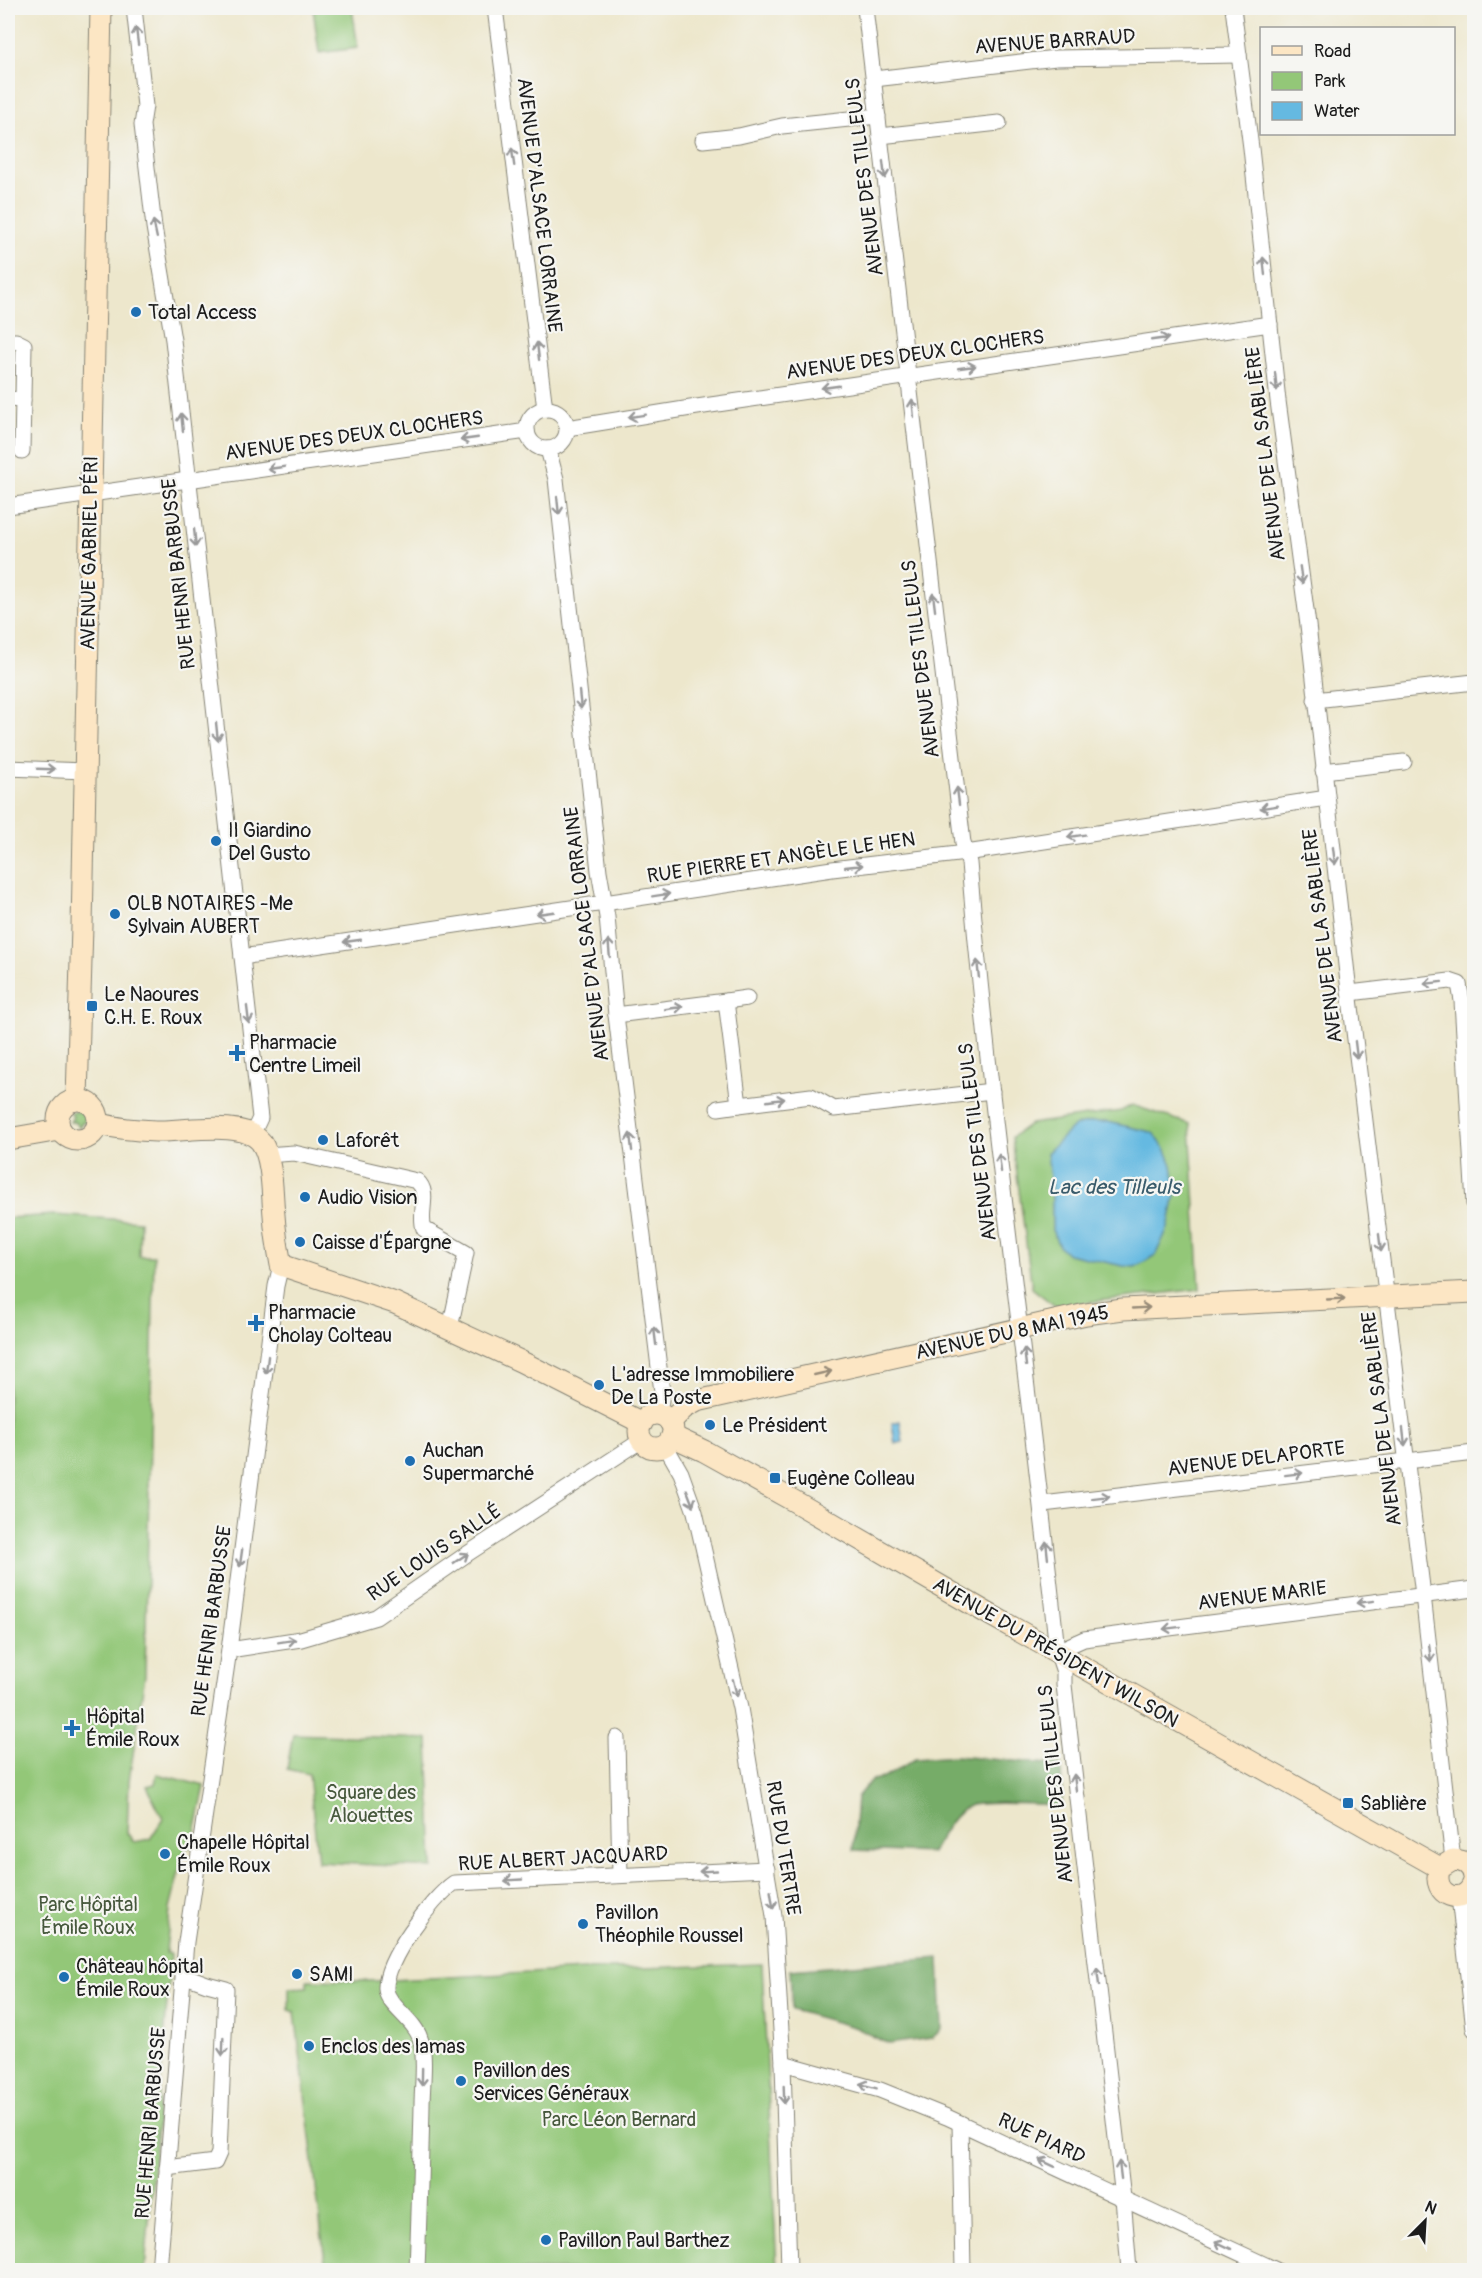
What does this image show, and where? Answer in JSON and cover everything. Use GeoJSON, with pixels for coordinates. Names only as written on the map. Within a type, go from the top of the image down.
{"type":"FeatureCollection","features":[{"type":"Feature","properties":{"kind":"street","name":"AVENUE GABRIEL PÉRI"},"geometry":{"type":"LineString","coordinates":[[77,1099],[101,8]]}},
{"type":"Feature","properties":{"kind":"street","name":"RUE HENRI BARBUSSE"},"geometry":{"type":"LineString","coordinates":[[134,8],[145,106],[142,125],[189,480],[260,1118],[252,1135]]}},
{"type":"Feature","properties":{"kind":"street","name":"AVENUE D'ALSACE LORRAINE"},"geometry":{"type":"LineString","coordinates":[[495,8],[545,409]]}},
{"type":"Feature","properties":{"kind":"street","name":"AVENUE DES TILLEULS"},"geometry":{"type":"LineString","coordinates":[[865,8],[930,567],[969,863],[992,1091],[1043,1504],[1057,1651],[1064,1672],[1123,2198],[1129,2271]]}},
{"type":"Feature","properties":{"kind":"street","name":"AVENUE DE LA SABLIÈRE"},"geometry":{"type":"LineString","coordinates":[[1233,8],[1423,1595],[1466,1876],[1474,2029]]}},
{"type":"Feature","properties":{"kind":"street","name":"AVENUE BARRAUD"},"geometry":{"type":"LineString","coordinates":[[874,79],[1056,58],[1239,55]]}},
{"type":"Feature","properties":{"kind":"street"},"geometry":{"type":"LineString","coordinates":[[703,140],[739,136],[782,126],[878,116]]}},
{"type":"Feature","properties":{"kind":"street"},"geometry":{"type":"LineString","coordinates":[[880,136],[999,123]]}},
{"type":"Feature","properties":{"kind":"street","name":"AVENUE DES DEUX CLOCHERS"},"geometry":{"type":"LineString","coordinates":[[567,428],[639,415],[909,375],[1270,324]]}},
{"type":"Feature","properties":{"kind":"street"},"geometry":{"type":"LineString","coordinates":[[8,341],[16,341],[24,345],[22,451]]}},
{"type":"Feature","properties":{"kind":"street"},"geometry":{"type":"LineString","coordinates":[[8,399],[23,399]]}},
{"type":"Feature","properties":{"kind":"street"},"geometry":{"type":"LineString","coordinates":[[545,409],[558,411],[567,428],[564,440],[554,448],[548,449],[532,442],[527,431],[529,418],[539,410],[545,409]]}},
{"type":"Feature","properties":{"kind":"street","name":"AVENUE DES DEUX CLOCHERS"},"geometry":{"type":"LineString","coordinates":[[91,493],[527,431]]}},
{"type":"Feature","properties":{"kind":"street","name":"AVENUE D'ALSACE LORRAINE"},"geometry":{"type":"LineString","coordinates":[[548,449],[555,479],[603,904],[607,917],[616,1016],[662,1392],[658,1430]]}},
{"type":"Feature","properties":{"kind":"street"},"geometry":{"type":"LineString","coordinates":[[8,506],[91,493]]}},
{"type":"Feature","properties":{"kind":"street"},"geometry":{"type":"LineString","coordinates":[[1315,700],[1474,682]]}},
{"type":"Feature","properties":{"kind":"street"},"geometry":{"type":"LineString","coordinates":[[1323,771],[1404,762]]}},
{"type":"Feature","properties":{"kind":"street"},"geometry":{"type":"LineString","coordinates":[[8,768],[85,771]]}},
{"type":"Feature","properties":{"kind":"street","name":"RUE PIERRE ET ANGÈLE LE HEN"},"geometry":{"type":"LineString","coordinates":[[242,957],[832,869],[966,853],[1327,798]]}},
{"type":"Feature","properties":{"kind":"street"},"geometry":{"type":"LineString","coordinates":[[1350,993],[1450,981],[1459,984],[1462,1001],[1474,1204]]}},
{"type":"Feature","properties":{"kind":"street"},"geometry":{"type":"LineString","coordinates":[[616,1016],[747,998]]}},
{"type":"Feature","properties":{"kind":"street"},"geometry":{"type":"LineString","coordinates":[[726,1001],[739,1105]]}},
{"type":"Feature","properties":{"kind":"street"},"geometry":{"type":"LineString","coordinates":[[718,1108],[811,1096],[834,1109],[992,1091]]}},
{"type":"Feature","properties":{"kind":"street"},"geometry":{"type":"LineString","coordinates":[[77,1099],[83,1100],[93,1106],[98,1123],[92,1134],[80,1140],[69,1137],[60,1130],[58,1116],[64,1104],[77,1099]]}},
{"type":"Feature","properties":{"kind":"street"},"geometry":{"type":"LineString","coordinates":[[98,1123],[112,1127],[159,1131],[239,1130],[252,1135],[261,1143],[266,1155],[273,1188],[274,1216],[281,1265]]}},
{"type":"Feature","properties":{"kind":"street"},"geometry":{"type":"LineString","coordinates":[[8,1139],[60,1130]]}},
{"type":"Feature","properties":{"kind":"street"},"geometry":{"type":"LineString","coordinates":[[266,1155],[294,1153],[417,1181],[424,1191],[421,1219],[424,1229],[466,1253],[450,1328]]}},
{"type":"Feature","properties":{"kind":"street","name":"RUE HENRI BARBUSSE"},"geometry":{"type":"LineString","coordinates":[[159,2271],[183,1975],[192,1899],[229,1650],[276,1286],[281,1265]]}},
{"type":"Feature","properties":{"kind":"street","name":"AVENUE DU PRÉSIDENT WILSON"},"geometry":{"type":"LineString","coordinates":[[281,1265],[395,1303],[520,1361],[744,1473],[1235,1754],[1466,1876]]}},
{"type":"Feature","properties":{"kind":"street","name":"AVENUE DU 8 MAI 1945"},"geometry":{"type":"LineString","coordinates":[[658,1430],[684,1408],[697,1401],[1086,1314],[1123,1309],[1474,1292]]}},
{"type":"Feature","properties":{"kind":"street","name":"RUE LOUIS SALLÉ"},"geometry":{"type":"LineString","coordinates":[[229,1650],[301,1639],[376,1617],[464,1556],[658,1430]]}},
{"type":"Feature","properties":{"kind":"street","name":"RUE DU TERTRE"},"geometry":{"type":"LineString","coordinates":[[658,1430],[681,1473],[695,1512],[740,1708],[774,1916],[783,2063],[789,2271]]}},
{"type":"Feature","properties":{"kind":"street","name":"AVENUE DELAPORTE"},"geometry":{"type":"LineString","coordinates":[[1043,1504],[1474,1453]]}},
{"type":"Feature","properties":{"kind":"street","name":"AVENUE MARIE"},"geometry":{"type":"LineString","coordinates":[[1057,1651],[1084,1639],[1474,1589]]}},
{"type":"Feature","properties":{"kind":"street"},"geometry":{"type":"LineString","coordinates":[[617,1738],[620,1875]]}},
{"type":"Feature","properties":{"kind":"street","name":"RUE ALBERT JACQUARD"},"geometry":{"type":"LineString","coordinates":[[417,2271],[421,2158],[421,2041],[411,2020],[391,2002],[386,1989],[394,1956],[441,1892],[454,1883],[766,1869]]}},
{"type":"Feature","properties":{"kind":"street"},"geometry":{"type":"LineString","coordinates":[[167,2168],[215,2162],[219,2152],[226,1989],[183,1975]]}},
{"type":"Feature","properties":{"kind":"street","name":"RUE PIARD"},"geometry":{"type":"LineString","coordinates":[[783,2063],[880,2090],[960,2123],[1276,2271]]}},
{"type":"Feature","properties":{"kind":"street"},"geometry":{"type":"LineString","coordinates":[[960,2123],[963,2271]]}},
{"type":"Feature","properties":{"kind":"green space"},"geometry":{"type":"Polygon","coordinates":[[[313,8],[352,8],[358,48],[319,53],[313,8]]]}},
{"type":"Feature","properties":{"kind":"green space"},"geometry":{"type":"Polygon","coordinates":[[[1132,1105],[1190,1124],[1200,1289],[1055,1306],[1032,1288],[1012,1137],[1030,1124],[1121,1111],[1132,1105]]]}},
{"type":"Feature","properties":{"kind":"green space"},"geometry":{"type":"Polygon","coordinates":[[[78,1106],[81,1112],[87,1112],[84,1117],[88,1122],[82,1122],[79,1127],[76,1122],[70,1122],[73,1117],[70,1112],[76,1112],[78,1106]]]}},
{"type":"Feature","properties":{"kind":"green space","name":"Parc Hôpital Émile Roux"},"geometry":{"type":"Polygon","coordinates":[[[54,1215],[140,1221],[139,1256],[154,1256],[145,1675],[129,1781],[127,1833],[134,1842],[150,1839],[163,1819],[147,1786],[155,1784],[157,1774],[205,1786],[192,1847],[185,1848],[170,1908],[166,1953],[171,1954],[145,2270],[8,2270],[8,1218],[54,1215]]]}},
{"type":"Feature","properties":{"kind":"green space","name":"Square des Alouettes"},"geometry":{"type":"Polygon","coordinates":[[[293,1734],[428,1739],[433,1868],[318,1862],[309,1774],[287,1769],[293,1734]]]}},
{"type":"Feature","properties":{"kind":"green space"},"geometry":{"type":"Polygon","coordinates":[[[955,1756],[1061,1765],[1062,1805],[999,1803],[969,1806],[952,1820],[932,1853],[853,1850],[857,1797],[871,1780],[884,1778],[915,1759],[955,1756]]]}},
{"type":"Feature","properties":{"kind":"green space"},"geometry":{"type":"Polygon","coordinates":[[[939,1958],[942,2029],[932,2038],[888,2044],[857,2028],[792,2010],[790,1970],[939,1958]]]}},
{"type":"Feature","properties":{"kind":"green space","name":"Parc Léon Bernard"},"geometry":{"type":"Polygon","coordinates":[[[762,1964],[777,2270],[326,2270],[295,2012],[289,2010],[289,1988],[307,1987],[307,1980],[373,1981],[762,1964]]]}},
{"type":"Feature","properties":{"kind":"water","name":"Lac des Tilleuls"},"geometry":{"type":"Polygon","coordinates":[[[1091,1122],[1108,1122],[1151,1132],[1166,1150],[1172,1165],[1176,1191],[1168,1228],[1155,1256],[1135,1267],[1068,1254],[1059,1246],[1052,1230],[1052,1193],[1047,1153],[1074,1126],[1091,1122]]]}},
{"type":"Feature","properties":{"kind":"water"},"geometry":{"type":"Polygon","coordinates":[[[900,1421],[903,1442],[895,1444],[892,1423],[900,1421]]]}},
{"type":"Feature","properties":{"kind":"place","name":"Total Access"},"geometry":{"type":"Point","coordinates":[136,312]}},
{"type":"Feature","properties":{"kind":"place","name":"Il Giardino Del Gusto"},"geometry":{"type":"Point","coordinates":[216,841]}},
{"type":"Feature","properties":{"kind":"place","name":"OLB NOTAIRES -Me Sylvain AUBERT"},"geometry":{"type":"Point","coordinates":[115,914]}},
{"type":"Feature","properties":{"kind":"place","name":"Le Naoures C.H. E. Roux"},"geometry":{"type":"Point","coordinates":[92,1006]}},
{"type":"Feature","properties":{"kind":"place","name":"Pharmacie Centre Limeil"},"geometry":{"type":"Point","coordinates":[237,1053]}},
{"type":"Feature","properties":{"kind":"place","name":"Laforêt"},"geometry":{"type":"Point","coordinates":[323,1140]}},
{"type":"Feature","properties":{"kind":"place","name":"Audio Vision"},"geometry":{"type":"Point","coordinates":[305,1197]}},
{"type":"Feature","properties":{"kind":"place","name":"Caisse d'Épargne"},"geometry":{"type":"Point","coordinates":[300,1242]}},
{"type":"Feature","properties":{"kind":"place","name":"Pharmacie Cholay Colteau"},"geometry":{"type":"Point","coordinates":[256,1323]}},
{"type":"Feature","properties":{"kind":"place","name":"L'adresse Immobiliere De La Poste"},"geometry":{"type":"Point","coordinates":[599,1385]}},
{"type":"Feature","properties":{"kind":"place","name":"Le Président"},"geometry":{"type":"Point","coordinates":[710,1425]}},
{"type":"Feature","properties":{"kind":"place","name":"Auchan Supermarché"},"geometry":{"type":"Point","coordinates":[410,1461]}},
{"type":"Feature","properties":{"kind":"place","name":"Eugène Colleau"},"geometry":{"type":"Point","coordinates":[775,1478]}},
{"type":"Feature","properties":{"kind":"place","name":"Hôpital Émile Roux"},"geometry":{"type":"Point","coordinates":[72,1728]}},
{"type":"Feature","properties":{"kind":"place","name":"Sablière"},"geometry":{"type":"Point","coordinates":[1348,1803]}},
{"type":"Feature","properties":{"kind":"place","name":"Chapelle Hôpital Émile Roux"},"geometry":{"type":"Point","coordinates":[165,1854]}},
{"type":"Feature","properties":{"kind":"place","name":"Pavillon Théophile Roussel"},"geometry":{"type":"Point","coordinates":[583,1924]}},
{"type":"Feature","properties":{"kind":"place","name":"SAMI"},"geometry":{"type":"Point","coordinates":[297,1974]}},
{"type":"Feature","properties":{"kind":"place","name":"Château hôpital Émile Roux"},"geometry":{"type":"Point","coordinates":[64,1977]}},
{"type":"Feature","properties":{"kind":"place","name":"Enclos des lamas"},"geometry":{"type":"Point","coordinates":[309,2046]}},
{"type":"Feature","properties":{"kind":"place","name":"Pavillon des Services Généraux"},"geometry":{"type":"Point","coordinates":[461,2081]}},
{"type":"Feature","properties":{"kind":"place","name":"Pavillon Paul Barthez"},"geometry":{"type":"Point","coordinates":[546,2240]}}]}
